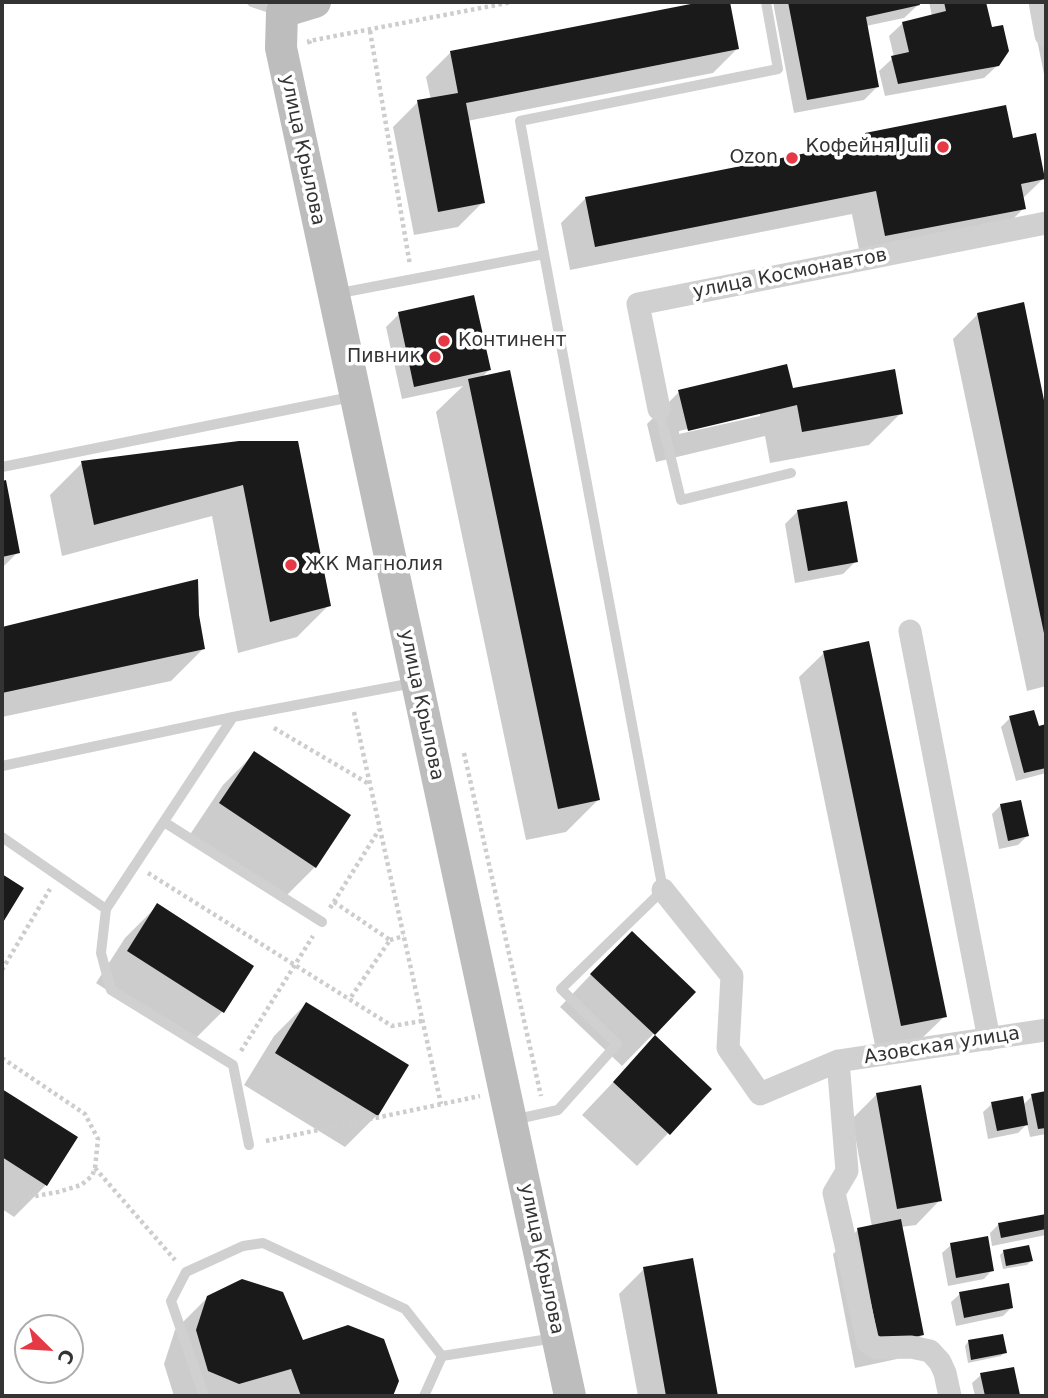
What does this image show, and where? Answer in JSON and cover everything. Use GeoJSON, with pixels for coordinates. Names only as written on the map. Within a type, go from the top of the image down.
{"type":"FeatureCollection","features":[{"type":"Feature","properties":{"kind":"street"},"geometry":{"type":"LineString","coordinates":[[280,7],[314,2]]}},
{"type":"Feature","properties":{"kind":"street"},"geometry":{"type":"LineString","coordinates":[[1040,2],[1046,35]]}},
{"type":"Feature","properties":{"kind":"street","name":"улица Крылова"},"geometry":{"type":"LineString","coordinates":[[280,7],[281,48],[332,294],[570,1396]]}},
{"type":"Feature","properties":{"kind":"street","name":"улица Космонавтов"},"geometry":{"type":"LineString","coordinates":[[659,408],[638,304],[1046,223]]}},
{"type":"Feature","properties":{"kind":"street"},"geometry":{"type":"LineString","coordinates":[[910,631],[989,1039]]}},
{"type":"Feature","properties":{"kind":"street","name":"Азовская улица"},"geometry":{"type":"LineString","coordinates":[[663,890],[732,976],[728,1048],[760,1094],[838,1061],[1046,1030]]}},
{"type":"Feature","properties":{"kind":"street"},"geometry":{"type":"LineString","coordinates":[[838,1061],[847,1171],[835,1193],[868,1342],[876,1348],[930,1351],[940,1362],[950,1396]]}},
{"type":"Feature","properties":{"kind":"lane"},"geometry":{"type":"LineString","coordinates":[[253,2],[280,7]]}},
{"type":"Feature","properties":{"kind":"lane"},"geometry":{"type":"LineString","coordinates":[[508,1105],[558,1110],[617,1044],[561,989],[663,890],[520,121],[778,69],[766,2]]}},
{"type":"Feature","properties":{"kind":"lane"},"geometry":{"type":"LineString","coordinates":[[332,294],[544,254]]}},
{"type":"Feature","properties":{"kind":"lane"},"geometry":{"type":"LineString","coordinates":[[2,467],[354,396]]}},
{"type":"Feature","properties":{"kind":"lane"},"geometry":{"type":"LineString","coordinates":[[659,408],[681,500],[791,473]]}},
{"type":"Feature","properties":{"kind":"lane"},"geometry":{"type":"LineString","coordinates":[[2,766],[416,682]]}},
{"type":"Feature","properties":{"kind":"lane"},"geometry":{"type":"LineString","coordinates":[[233,717],[106,909],[100,953],[111,990],[233,1065],[249,1144]]}},
{"type":"Feature","properties":{"kind":"lane"},"geometry":{"type":"LineString","coordinates":[[164,822],[322,922]]}},
{"type":"Feature","properties":{"kind":"lane"},"geometry":{"type":"LineString","coordinates":[[2,837],[106,909]]}},
{"type":"Feature","properties":{"kind":"lane"},"geometry":{"type":"LineString","coordinates":[[204,1396],[171,1301],[186,1272],[243,1246],[263,1243],[405,1309],[442,1356]]}},
{"type":"Feature","properties":{"kind":"lane"},"geometry":{"type":"LineString","coordinates":[[442,1356],[557,1337]]}},
{"type":"Feature","properties":{"kind":"lane"},"geometry":{"type":"LineString","coordinates":[[424,1396],[442,1356]]}},
{"type":"Feature","properties":{"kind":"path"},"geometry":{"type":"LineString","coordinates":[[312,55],[309,41],[512,2]]}},
{"type":"Feature","properties":{"kind":"path"},"geometry":{"type":"LineString","coordinates":[[370,31],[413,279]]}},
{"type":"Feature","properties":{"kind":"path"},"geometry":{"type":"LineString","coordinates":[[350,695],[441,1104]]}},
{"type":"Feature","properties":{"kind":"path"},"geometry":{"type":"LineString","coordinates":[[250,714],[370,784]]}},
{"type":"Feature","properties":{"kind":"path"},"geometry":{"type":"LineString","coordinates":[[233,1065],[380,829]]}},
{"type":"Feature","properties":{"kind":"path"},"geometry":{"type":"LineString","coordinates":[[136,865],[392,1026],[422,1021]]}},
{"type":"Feature","properties":{"kind":"path"},"geometry":{"type":"LineString","coordinates":[[2,970],[58,876]]}},
{"type":"Feature","properties":{"kind":"path"},"geometry":{"type":"LineString","coordinates":[[334,902],[390,940]]}},
{"type":"Feature","properties":{"kind":"path"},"geometry":{"type":"LineString","coordinates":[[349,1000],[390,940],[404,936]]}},
{"type":"Feature","properties":{"kind":"path"},"geometry":{"type":"LineString","coordinates":[[2,1058],[85,1114],[98,1139],[95,1168],[92,1176],[81,1185],[2,1202]]}},
{"type":"Feature","properties":{"kind":"path"},"geometry":{"type":"LineString","coordinates":[[249,1144],[441,1104],[508,1105]]}},
{"type":"Feature","properties":{"kind":"path"},"geometry":{"type":"LineString","coordinates":[[95,1168],[186,1272]]}},
{"type":"Feature","properties":{"kind":"building"},"geometry":{"type":"Polygon","coordinates":[[[701,2],[730,2],[739,49],[466,103],[485,203],[438,212],[417,100],[458,93],[450,51],[701,2]]]}},
{"type":"Feature","properties":{"kind":"building"},"geometry":{"type":"Polygon","coordinates":[[[788,2],[919,2],[920,5],[866,17],[879,87],[807,100],[788,2]]]}},
{"type":"Feature","properties":{"kind":"building"},"geometry":{"type":"Polygon","coordinates":[[[944,2],[986,2],[992,27],[1003,25],[1009,51],[999,66],[898,84],[891,56],[909,52],[902,22],[946,11],[944,2]]]}},
{"type":"Feature","properties":{"kind":"building"},"geometry":{"type":"Polygon","coordinates":[[[1006,105],[1013,138],[1036,133],[1045,179],[1021,184],[1026,209],[885,236],[876,191],[595,247],[585,197],[867,141],[865,133],[1006,105]]]}},
{"type":"Feature","properties":{"kind":"building","name":"Континент"},"geometry":{"type":"Polygon","coordinates":[[[474,295],[491,370],[414,387],[398,312],[474,295]]]}},
{"type":"Feature","properties":{"kind":"building"},"geometry":{"type":"Polygon","coordinates":[[[1024,302],[1046,410],[1045,638],[977,313],[1024,302]]]}},
{"type":"Feature","properties":{"kind":"building"},"geometry":{"type":"Polygon","coordinates":[[[787,364],[793,388],[895,369],[903,414],[802,432],[797,405],[688,431],[678,390],[787,364]]]}},
{"type":"Feature","properties":{"kind":"building"},"geometry":{"type":"Polygon","coordinates":[[[510,370],[600,800],[558,809],[468,379],[510,370]]]}},
{"type":"Feature","properties":{"kind":"building","name":"ЖК Магнолия"},"geometry":{"type":"Polygon","coordinates":[[[239,441],[298,441],[331,606],[270,622],[243,485],[94,525],[81,461],[239,441]]]}},
{"type":"Feature","properties":{"kind":"building"},"geometry":{"type":"Polygon","coordinates":[[[6,480],[20,553],[2,557],[2,481],[6,480]]]}},
{"type":"Feature","properties":{"kind":"building"},"geometry":{"type":"Polygon","coordinates":[[[847,501],[858,562],[808,571],[797,510],[847,501]]]}},
{"type":"Feature","properties":{"kind":"building"},"geometry":{"type":"Polygon","coordinates":[[[198,579],[199,615],[205,649],[2,693],[2,627],[198,579]]]}},
{"type":"Feature","properties":{"kind":"building"},"geometry":{"type":"Polygon","coordinates":[[[869,641],[947,1017],[901,1026],[823,651],[869,641]]]}},
{"type":"Feature","properties":{"kind":"building"},"geometry":{"type":"Polygon","coordinates":[[[1034,710],[1039,726],[1046,724],[1046,768],[1024,773],[1009,716],[1034,710]]]}},
{"type":"Feature","properties":{"kind":"building"},"geometry":{"type":"Polygon","coordinates":[[[254,751],[351,815],[316,868],[219,803],[254,751]]]}},
{"type":"Feature","properties":{"kind":"building"},"geometry":{"type":"Polygon","coordinates":[[[1021,800],[1029,836],[1008,841],[1000,804],[1021,800]]]}},
{"type":"Feature","properties":{"kind":"building"},"geometry":{"type":"Polygon","coordinates":[[[2,874],[24,888],[2,924],[2,874]]]}},
{"type":"Feature","properties":{"kind":"building"},"geometry":{"type":"Polygon","coordinates":[[[157,903],[254,966],[224,1013],[127,951],[157,903]]]}},
{"type":"Feature","properties":{"kind":"building"},"geometry":{"type":"Polygon","coordinates":[[[632,931],[696,992],[655,1035],[590,974],[632,931]]]}},
{"type":"Feature","properties":{"kind":"building"},"geometry":{"type":"Polygon","coordinates":[[[306,1002],[409,1065],[378,1116],[275,1053],[306,1002]]]}},
{"type":"Feature","properties":{"kind":"building"},"geometry":{"type":"Polygon","coordinates":[[[655,1035],[712,1089],[670,1135],[613,1082],[655,1035]]]}},
{"type":"Feature","properties":{"kind":"building"},"geometry":{"type":"Polygon","coordinates":[[[921,1085],[942,1201],[897,1209],[876,1093],[921,1085]]]}},
{"type":"Feature","properties":{"kind":"building"},"geometry":{"type":"Polygon","coordinates":[[[2,1089],[78,1137],[47,1186],[2,1157],[2,1089]]]}},
{"type":"Feature","properties":{"kind":"building"},"geometry":{"type":"Polygon","coordinates":[[[1046,1091],[1046,1128],[1038,1129],[1031,1094],[1046,1091]]]}},
{"type":"Feature","properties":{"kind":"building"},"geometry":{"type":"Polygon","coordinates":[[[1023,1096],[1028,1125],[997,1131],[991,1102],[1023,1096]]]}},
{"type":"Feature","properties":{"kind":"building"},"geometry":{"type":"Polygon","coordinates":[[[1046,1214],[1046,1229],[1001,1238],[998,1223],[1046,1214]]]}},
{"type":"Feature","properties":{"kind":"building"},"geometry":{"type":"Polygon","coordinates":[[[901,1219],[924,1335],[879,1344],[857,1228],[901,1219]]]}},
{"type":"Feature","properties":{"kind":"building"},"geometry":{"type":"Polygon","coordinates":[[[988,1236],[994,1271],[956,1278],[950,1243],[988,1236]]]}},
{"type":"Feature","properties":{"kind":"building"},"geometry":{"type":"Polygon","coordinates":[[[1029,1245],[1033,1261],[1006,1266],[1003,1250],[1029,1245]]]}},
{"type":"Feature","properties":{"kind":"building"},"geometry":{"type":"Polygon","coordinates":[[[693,1258],[718,1396],[666,1396],[643,1267],[693,1258]]]}},
{"type":"Feature","properties":{"kind":"building"},"geometry":{"type":"Polygon","coordinates":[[[242,1279],[283,1292],[303,1340],[348,1325],[384,1339],[399,1381],[393,1396],[301,1396],[291,1369],[239,1384],[208,1371],[196,1330],[207,1296],[242,1279]]]}},
{"type":"Feature","properties":{"kind":"building"},"geometry":{"type":"Polygon","coordinates":[[[1009,1283],[1013,1308],[964,1318],[959,1292],[1009,1283]]]}},
{"type":"Feature","properties":{"kind":"building"},"geometry":{"type":"Polygon","coordinates":[[[1003,1334],[1007,1353],[971,1360],[968,1340],[1003,1334]]]}},
{"type":"Feature","properties":{"kind":"building"},"geometry":{"type":"Polygon","coordinates":[[[1014,1367],[1020,1395],[985,1396],[980,1373],[1014,1367]]]}},
{"type":"Feature","properties":{"kind":"place","name":"Кофейня Juli"},"geometry":{"type":"Point","coordinates":[943,147]}},
{"type":"Feature","properties":{"kind":"place","name":"Ozon"},"geometry":{"type":"Point","coordinates":[792,158]}},
{"type":"Feature","properties":{"kind":"place","name":"Континент"},"geometry":{"type":"Point","coordinates":[444,341]}},
{"type":"Feature","properties":{"kind":"place","name":"Пивник"},"geometry":{"type":"Point","coordinates":[435,357]}},
{"type":"Feature","properties":{"kind":"place","name":"ЖК Магнолия"},"geometry":{"type":"Point","coordinates":[291,565]}}]}
